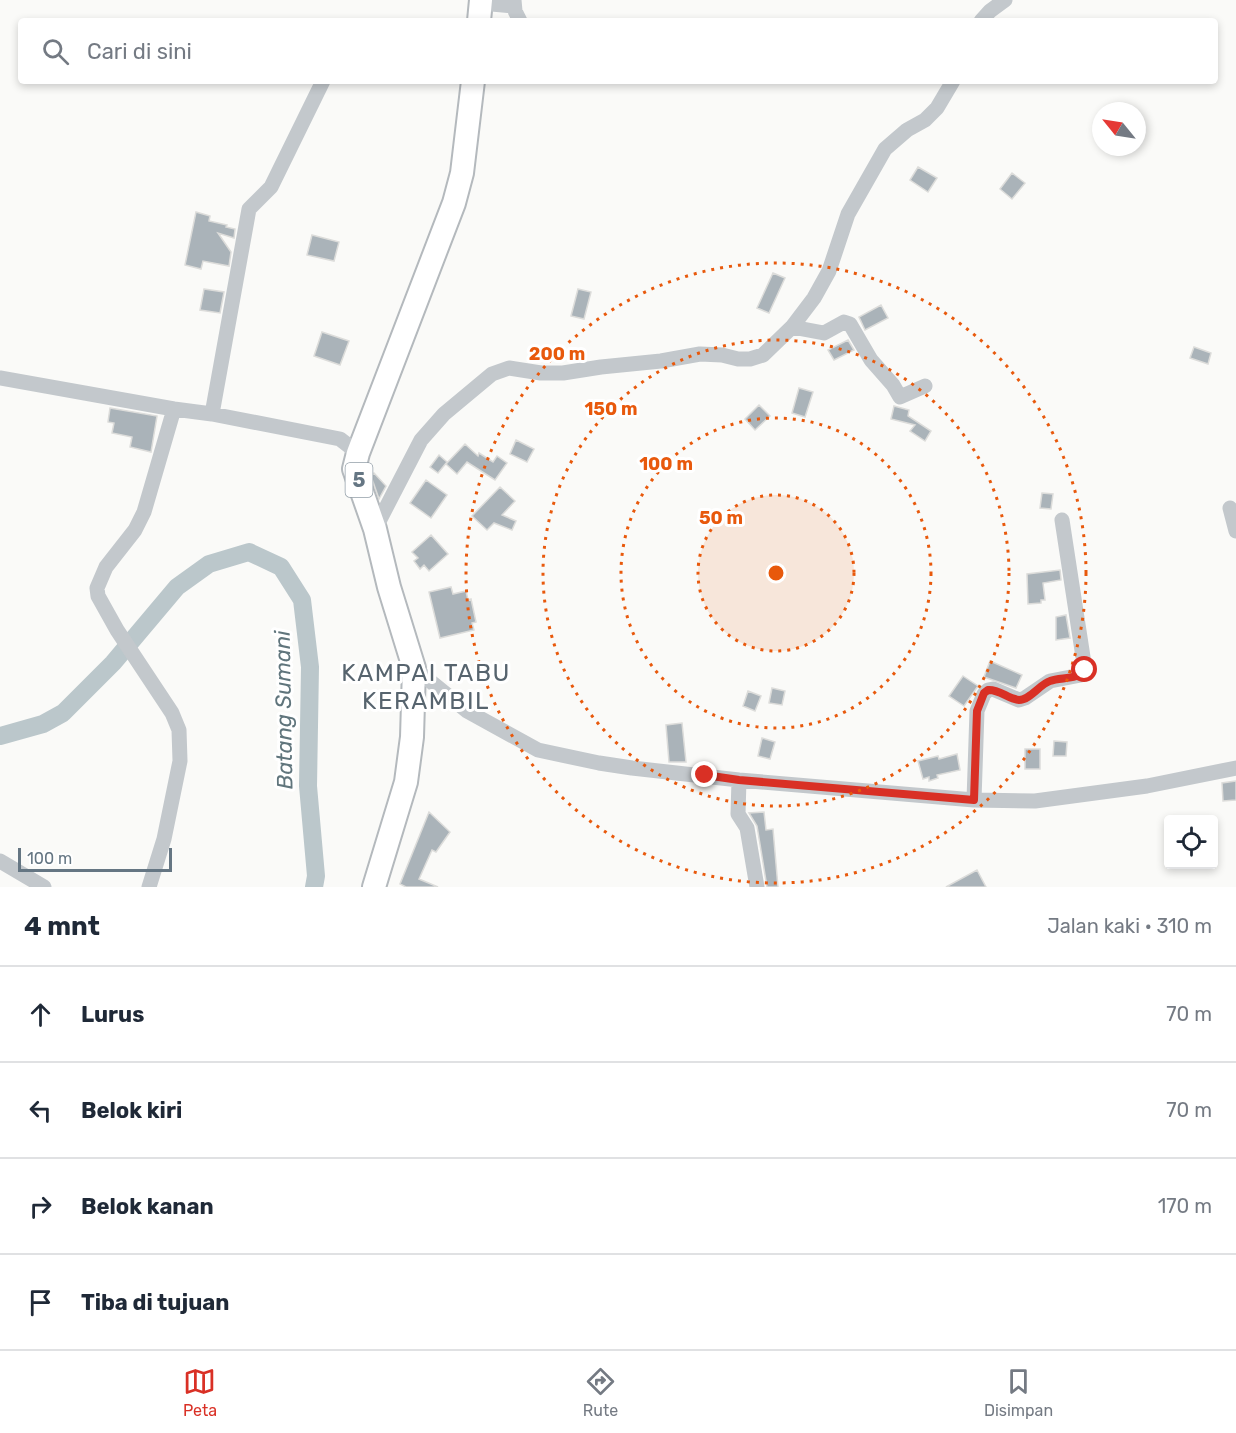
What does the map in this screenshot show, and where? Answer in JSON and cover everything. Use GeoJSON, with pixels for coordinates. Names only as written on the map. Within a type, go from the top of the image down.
{"type":"FeatureCollection","features":[{"type":"Feature","properties":{"kind":"highway","name":"5"},"geometry":{"type":"LineString","coordinates":[[374,887],[406,782],[412,737],[414,668],[389,587],[375,529],[354,469],[358,453],[454,203],[462,173],[473,84]]}},
{"type":"Feature","properties":{"kind":"street"},"geometry":{"type":"LineString","coordinates":[[984,18],[1005,0]]}},
{"type":"Feature","properties":{"kind":"street"},"geometry":{"type":"LineString","coordinates":[[481,8],[514,3],[519,18]]}},
{"type":"Feature","properties":{"kind":"street"},"geometry":{"type":"LineString","coordinates":[[212,414],[249,209],[271,187],[322,84]]}},
{"type":"Feature","properties":{"kind":"street"},"geometry":{"type":"LineString","coordinates":[[375,529],[421,440],[444,414],[492,374],[509,368],[541,373],[563,373],[700,354],[750,359],[763,355],[810,306],[826,277],[848,214],[878,159],[892,141],[925,120],[937,108],[951,84]]}},
{"type":"Feature","properties":{"kind":"street"},"geometry":{"type":"LineString","coordinates":[[792,327],[824,333],[847,322],[852,326],[871,360],[893,385],[900,397],[925,386]]}},
{"type":"Feature","properties":{"kind":"street"},"geometry":{"type":"LineString","coordinates":[[0,378],[212,414],[340,439],[358,453]]}},
{"type":"Feature","properties":{"kind":"street"},"geometry":{"type":"LineString","coordinates":[[149,887],[164,839],[180,752],[177,722],[117,630],[98,596],[97,588],[106,567],[135,530],[144,512],[174,409]]}},
{"type":"Feature","properties":{"kind":"street"},"geometry":{"type":"LineString","coordinates":[[1230,508],[1236,531]]}},
{"type":"Feature","properties":{"kind":"street"},"geometry":{"type":"LineString","coordinates":[[974,800],[977,711],[984,693],[993,689],[1019,700],[1050,681],[1079,676],[1085,670],[1062,520]]}},
{"type":"Feature","properties":{"kind":"street"},"geometry":{"type":"LineString","coordinates":[[414,668],[467,711],[538,750],[599,764],[739,780],[974,800],[1035,801],[1071,798],[1147,786],[1236,768]]}},
{"type":"Feature","properties":{"kind":"street"},"geometry":{"type":"LineString","coordinates":[[739,780],[738,814],[747,828],[757,887]]}},
{"type":"Feature","properties":{"kind":"street"},"geometry":{"type":"LineString","coordinates":[[0,861],[44,887]]}},
{"type":"Feature","properties":{"kind":"building"},"geometry":{"type":"Polygon","coordinates":[[[918,167],[937,178],[928,192],[910,180],[918,167]]]}},
{"type":"Feature","properties":{"kind":"building"},"geometry":{"type":"Polygon","coordinates":[[[1012,173],[1025,183],[1012,199],[1000,189],[1012,173]]]}},
{"type":"Feature","properties":{"kind":"building"},"geometry":{"type":"Polygon","coordinates":[[[196,212],[210,216],[209,221],[235,229],[234,238],[218,233],[231,252],[229,266],[203,261],[201,269],[185,265],[196,212]]]}},
{"type":"Feature","properties":{"kind":"building"},"geometry":{"type":"Polygon","coordinates":[[[312,235],[339,242],[334,261],[307,255],[312,235]]]}},
{"type":"Feature","properties":{"kind":"building"},"geometry":{"type":"Polygon","coordinates":[[[773,273],[785,278],[769,313],[757,308],[773,273]]]}},
{"type":"Feature","properties":{"kind":"building"},"geometry":{"type":"Polygon","coordinates":[[[204,289],[224,292],[220,313],[200,310],[204,289]]]}},
{"type":"Feature","properties":{"kind":"building"},"geometry":{"type":"Polygon","coordinates":[[[578,289],[591,292],[584,319],[571,316],[578,289]]]}},
{"type":"Feature","properties":{"kind":"building"},"geometry":{"type":"Polygon","coordinates":[[[881,305],[888,318],[865,330],[859,317],[881,305]]]}},
{"type":"Feature","properties":{"kind":"building"},"geometry":{"type":"Polygon","coordinates":[[[322,332],[349,341],[340,365],[314,356],[322,332]]]}},
{"type":"Feature","properties":{"kind":"building"},"geometry":{"type":"Polygon","coordinates":[[[848,340],[854,350],[834,360],[828,350],[848,340]]]}},
{"type":"Feature","properties":{"kind":"building"},"geometry":{"type":"Polygon","coordinates":[[[1194,347],[1211,353],[1208,364],[1190,358],[1194,347]]]}},
{"type":"Feature","properties":{"kind":"building"},"geometry":{"type":"Polygon","coordinates":[[[799,388],[813,392],[805,417],[792,413],[799,388]]]}},
{"type":"Feature","properties":{"kind":"building"},"geometry":{"type":"Polygon","coordinates":[[[759,405],[770,416],[755,430],[745,419],[759,405]]]}},
{"type":"Feature","properties":{"kind":"building"},"geometry":{"type":"Polygon","coordinates":[[[894,406],[909,410],[908,416],[931,431],[925,441],[910,431],[915,425],[891,419],[894,406]]]}},
{"type":"Feature","properties":{"kind":"building"},"geometry":{"type":"Polygon","coordinates":[[[110,408],[157,416],[151,452],[130,447],[132,437],[112,433],[114,423],[108,422],[110,408]]]}},
{"type":"Feature","properties":{"kind":"building"},"geometry":{"type":"Polygon","coordinates":[[[516,440],[534,449],[527,462],[510,454],[516,440]]]}},
{"type":"Feature","properties":{"kind":"building"},"geometry":{"type":"Polygon","coordinates":[[[465,444],[478,456],[479,453],[493,462],[497,456],[507,463],[495,480],[467,462],[457,474],[446,464],[465,444]]]}},
{"type":"Feature","properties":{"kind":"building"},"geometry":{"type":"Polygon","coordinates":[[[439,455],[447,462],[438,473],[430,467],[439,455]]]}},
{"type":"Feature","properties":{"kind":"building"},"geometry":{"type":"Polygon","coordinates":[[[374,473],[386,486],[379,499],[371,476],[374,473]]]}},
{"type":"Feature","properties":{"kind":"building"},"geometry":{"type":"Polygon","coordinates":[[[426,480],[447,495],[431,518],[410,503],[426,480]]]}},
{"type":"Feature","properties":{"kind":"building"},"geometry":{"type":"Polygon","coordinates":[[[500,487],[515,501],[502,515],[516,521],[512,530],[494,523],[487,530],[472,516],[500,487]]]}},
{"type":"Feature","properties":{"kind":"building"},"geometry":{"type":"Polygon","coordinates":[[[1042,493],[1053,494],[1051,509],[1040,508],[1042,493]]]}},
{"type":"Feature","properties":{"kind":"building"},"geometry":{"type":"Polygon","coordinates":[[[431,535],[448,554],[429,571],[424,565],[420,569],[414,561],[418,558],[412,552],[431,535]]]}},
{"type":"Feature","properties":{"kind":"building"},"geometry":{"type":"Polygon","coordinates":[[[1060,570],[1061,580],[1043,583],[1045,600],[1041,600],[1041,603],[1028,604],[1027,574],[1060,570]]]}},
{"type":"Feature","properties":{"kind":"building"},"geometry":{"type":"Polygon","coordinates":[[[451,587],[453,594],[466,591],[468,600],[471,599],[476,622],[472,623],[474,630],[440,638],[429,592],[451,587]]]}},
{"type":"Feature","properties":{"kind":"building"},"geometry":{"type":"Polygon","coordinates":[[[1066,615],[1070,638],[1056,640],[1056,617],[1066,615]]]}},
{"type":"Feature","properties":{"kind":"building"},"geometry":{"type":"Polygon","coordinates":[[[990,661],[1022,675],[1016,688],[984,677],[990,661]]]}},
{"type":"Feature","properties":{"kind":"building"},"geometry":{"type":"Polygon","coordinates":[[[963,676],[978,686],[964,706],[949,696],[963,676]]]}},
{"type":"Feature","properties":{"kind":"building"},"geometry":{"type":"Polygon","coordinates":[[[772,688],[785,691],[782,705],[769,703],[772,688]]]}},
{"type":"Feature","properties":{"kind":"building"},"geometry":{"type":"Polygon","coordinates":[[[748,691],[761,696],[755,711],[743,706],[748,691]]]}},
{"type":"Feature","properties":{"kind":"building"},"geometry":{"type":"Polygon","coordinates":[[[682,723],[686,762],[669,762],[666,725],[682,723]]]}},
{"type":"Feature","properties":{"kind":"building"},"geometry":{"type":"Polygon","coordinates":[[[762,738],[775,742],[770,759],[758,756],[762,738]]]}},
{"type":"Feature","properties":{"kind":"building"},"geometry":{"type":"Polygon","coordinates":[[[1054,741],[1067,742],[1066,756],[1053,756],[1054,741]]]}},
{"type":"Feature","properties":{"kind":"building"},"geometry":{"type":"Polygon","coordinates":[[[1025,749],[1040,749],[1040,769],[1025,769],[1025,749]]]}},
{"type":"Feature","properties":{"kind":"building"},"geometry":{"type":"Polygon","coordinates":[[[957,754],[960,770],[937,775],[938,778],[929,781],[929,777],[923,779],[918,761],[957,754]]]}},
{"type":"Feature","properties":{"kind":"building"},"geometry":{"type":"Polygon","coordinates":[[[1236,781],[1236,800],[1223,801],[1222,783],[1236,781]]]}},
{"type":"Feature","properties":{"kind":"building"},"geometry":{"type":"Polygon","coordinates":[[[429,812],[450,832],[436,852],[432,850],[419,879],[438,887],[406,887],[400,884],[429,812]]]}},
{"type":"Feature","properties":{"kind":"building"},"geometry":{"type":"Polygon","coordinates":[[[764,812],[766,830],[773,829],[778,887],[767,887],[757,826],[749,813],[764,812]]]}},
{"type":"Feature","properties":{"kind":"building"},"geometry":{"type":"Polygon","coordinates":[[[977,870],[986,887],[946,887],[977,870]]]}},
{"type":"Feature","properties":{"kind":"waterway","name":"Batang Sumani"},"geometry":{"type":"LineString","coordinates":[[0,736],[43,724],[63,713],[113,663],[177,587],[209,564],[249,552],[281,567],[302,600],[310,667],[308,786],[316,876],[314,887]]}},
{"type":"Feature","properties":{"kind":"district","name":"KAMPAI TABU KERAMBIL"},"geometry":{"type":"Point","coordinates":[426,687]}},
{"type":"Feature","properties":{"kind":"route"},"geometry":{"type":"LineString","coordinates":[[705,775],[739,780],[974,800],[977,711],[984,693],[993,689],[1019,700],[1047,682],[1079,676],[1085,670]]}}]}
